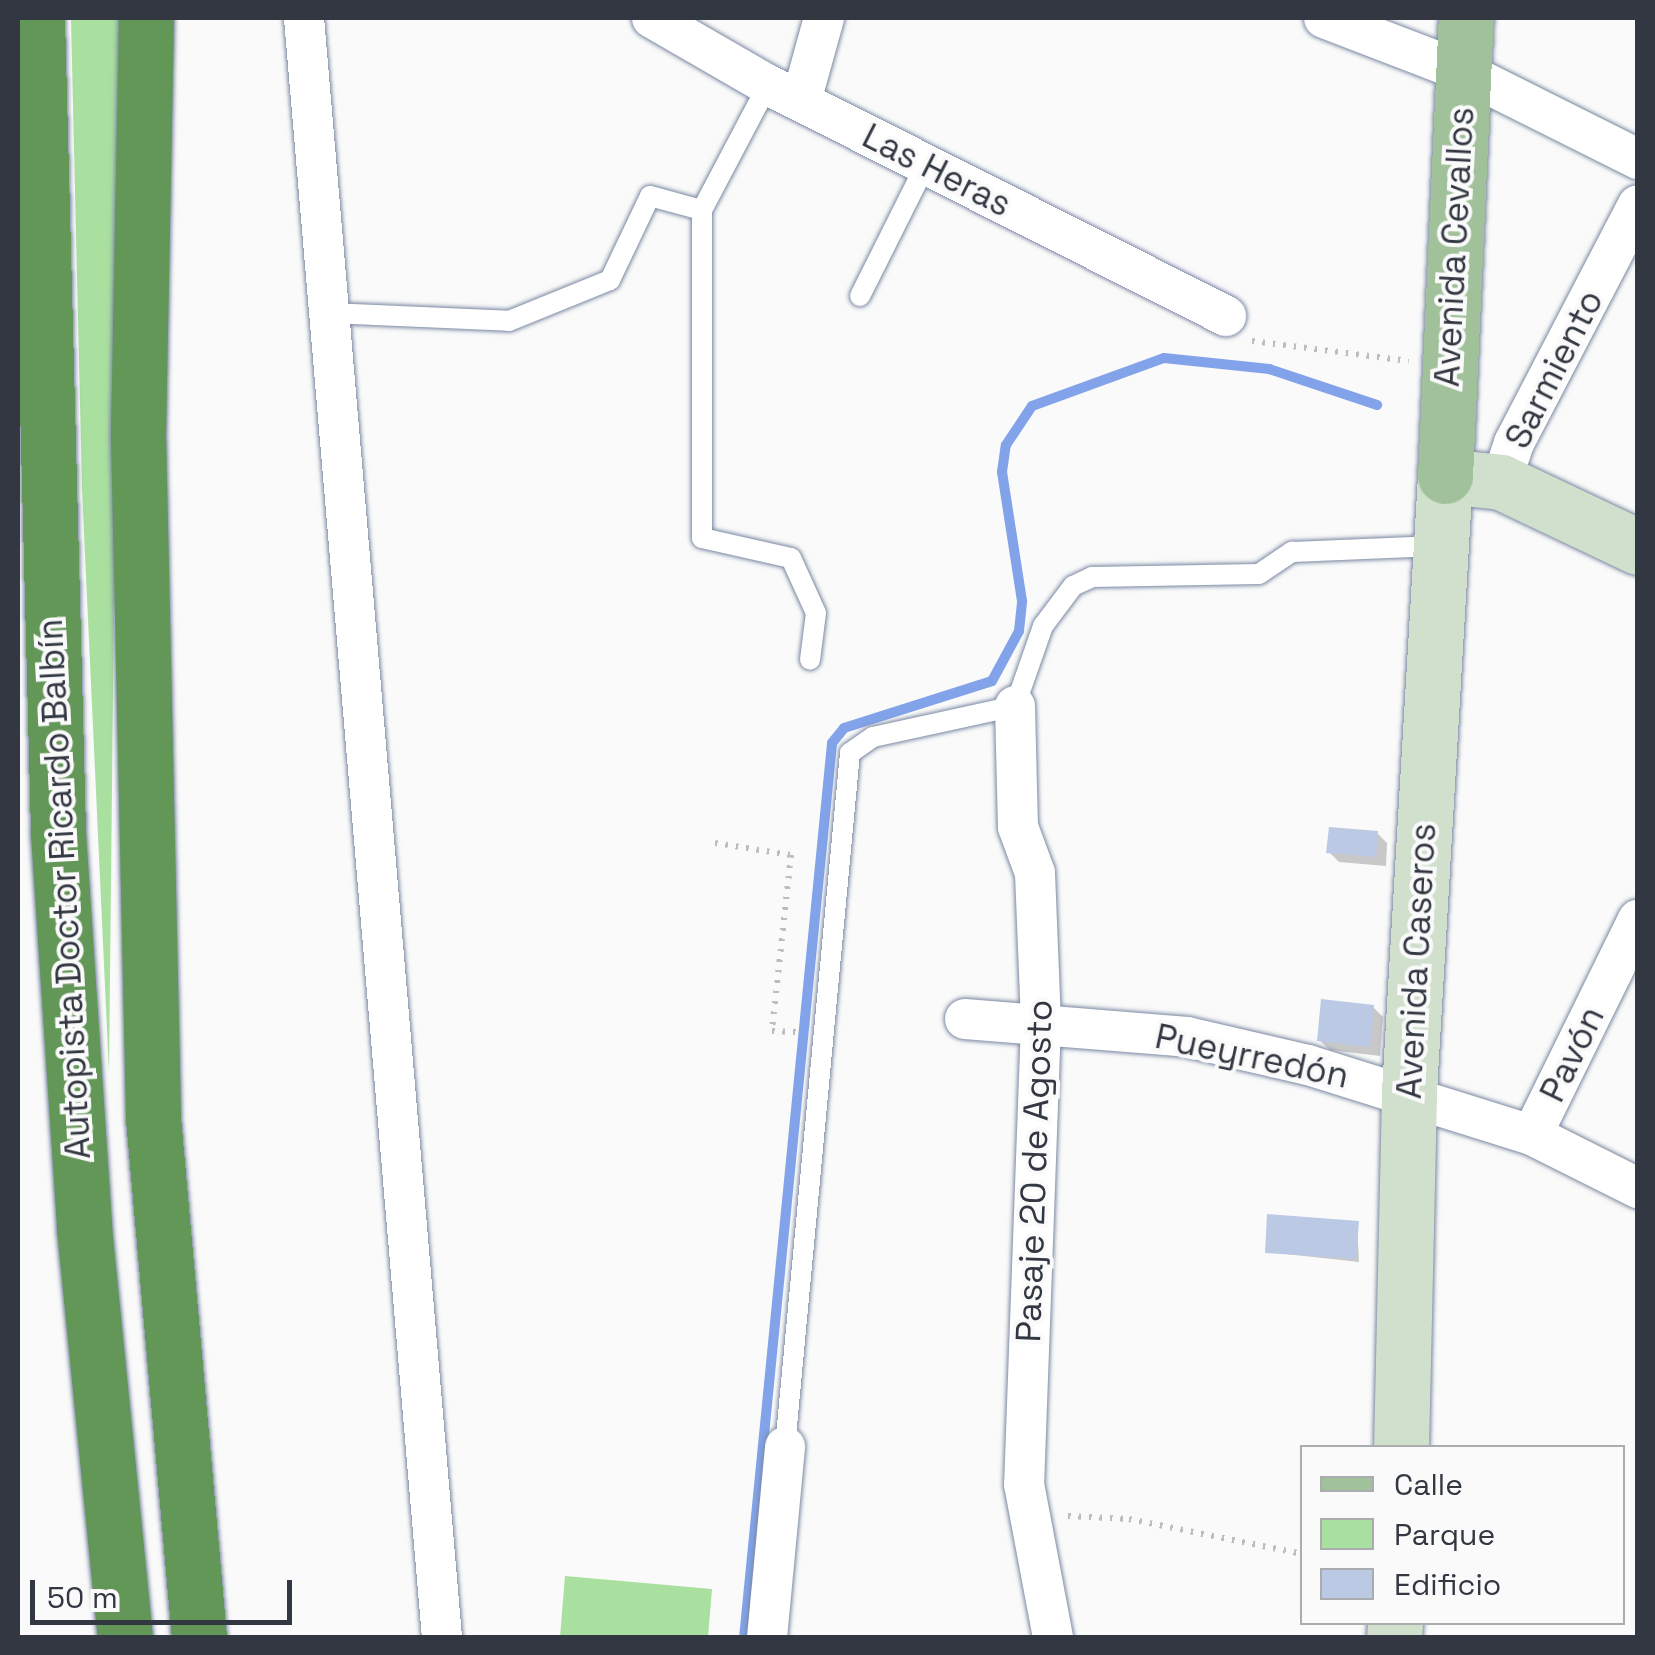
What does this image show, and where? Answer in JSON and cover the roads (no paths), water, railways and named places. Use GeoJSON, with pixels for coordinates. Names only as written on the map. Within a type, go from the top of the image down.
{"type":"FeatureCollection","features":[{"type":"Feature","properties":{"kind":"highway","name":"Autopista Doctor Ricardo Balbín"},"geometry":{"type":"LineString","coordinates":[[36,18],[58,832],[84,1228],[125,1638]]}},
{"type":"Feature","properties":{"kind":"highway"},"geometry":{"type":"LineString","coordinates":[[146,18],[138,434],[153,1118],[199,1638]]}},
{"type":"Feature","properties":{"kind":"main road","name":"Avenida Cevallos"},"geometry":{"type":"LineString","coordinates":[[1445,476],[1466,18]]}},
{"type":"Feature","properties":{"kind":"main road"},"geometry":{"type":"LineString","coordinates":[[1445,476],[1501,482],[1638,546]]}},
{"type":"Feature","properties":{"kind":"main road","name":"Avenida Caseros"},"geometry":{"type":"LineString","coordinates":[[1400,1445],[1409,1092],[1437,546],[1445,476]]}},
{"type":"Feature","properties":{"kind":"street"},"geometry":{"type":"LineString","coordinates":[[304,18],[442,1638]]}},
{"type":"Feature","properties":{"kind":"street","name":"Las Heras"},"geometry":{"type":"LineString","coordinates":[[652,18],[785,93],[1226,316]]}},
{"type":"Feature","properties":{"kind":"street"},"geometry":{"type":"LineString","coordinates":[[785,93],[824,18]]}},
{"type":"Feature","properties":{"kind":"street"},"geometry":{"type":"LineString","coordinates":[[1324,18],[1462,72],[1638,158]]}},
{"type":"Feature","properties":{"kind":"street","name":"Sarmiento"},"geometry":{"type":"LineString","coordinates":[[1501,482],[1514,443],[1638,205]]}},
{"type":"Feature","properties":{"kind":"street","name":"Pasaje 20 de Agosto"},"geometry":{"type":"LineString","coordinates":[[1015,706],[1018,827],[1035,873],[1042,1023],[1024,1484],[1053,1638]]}},
{"type":"Feature","properties":{"kind":"street","name":"Pavón"},"geometry":{"type":"LineString","coordinates":[[1532,1135],[1638,920]]}},
{"type":"Feature","properties":{"kind":"street","name":"Pueyrredón"},"geometry":{"type":"LineString","coordinates":[[965,1019],[1187,1037],[1409,1092],[1532,1135],[1638,1188]]}},
{"type":"Feature","properties":{"kind":"street"},"geometry":{"type":"LineString","coordinates":[[767,1638],[785,1446]]}},
{"type":"Feature","properties":{"kind":"lane"},"geometry":{"type":"LineString","coordinates":[[785,93],[702,210],[702,538],[791,558],[816,613],[810,660]]}},
{"type":"Feature","properties":{"kind":"lane"},"geometry":{"type":"LineString","coordinates":[[860,296],[926,164]]}},
{"type":"Feature","properties":{"kind":"lane"},"geometry":{"type":"LineString","coordinates":[[329,313],[509,322],[610,280],[650,196],[702,210]]}},
{"type":"Feature","properties":{"kind":"lane"},"geometry":{"type":"LineString","coordinates":[[785,1446],[850,753],[872,736],[1015,706],[1042,626],[1073,586],[1092,577],[1259,574],[1292,552],[1437,546]]}},
{"type":"Feature","properties":{"kind":"waterway"},"geometry":{"type":"LineString","coordinates":[[744,1638],[832,743],[844,728],[992,681],[1019,631],[1022,601],[1002,472],[1006,445],[1032,406],[1164,358],[1269,369],[1377,405]]}}]}
